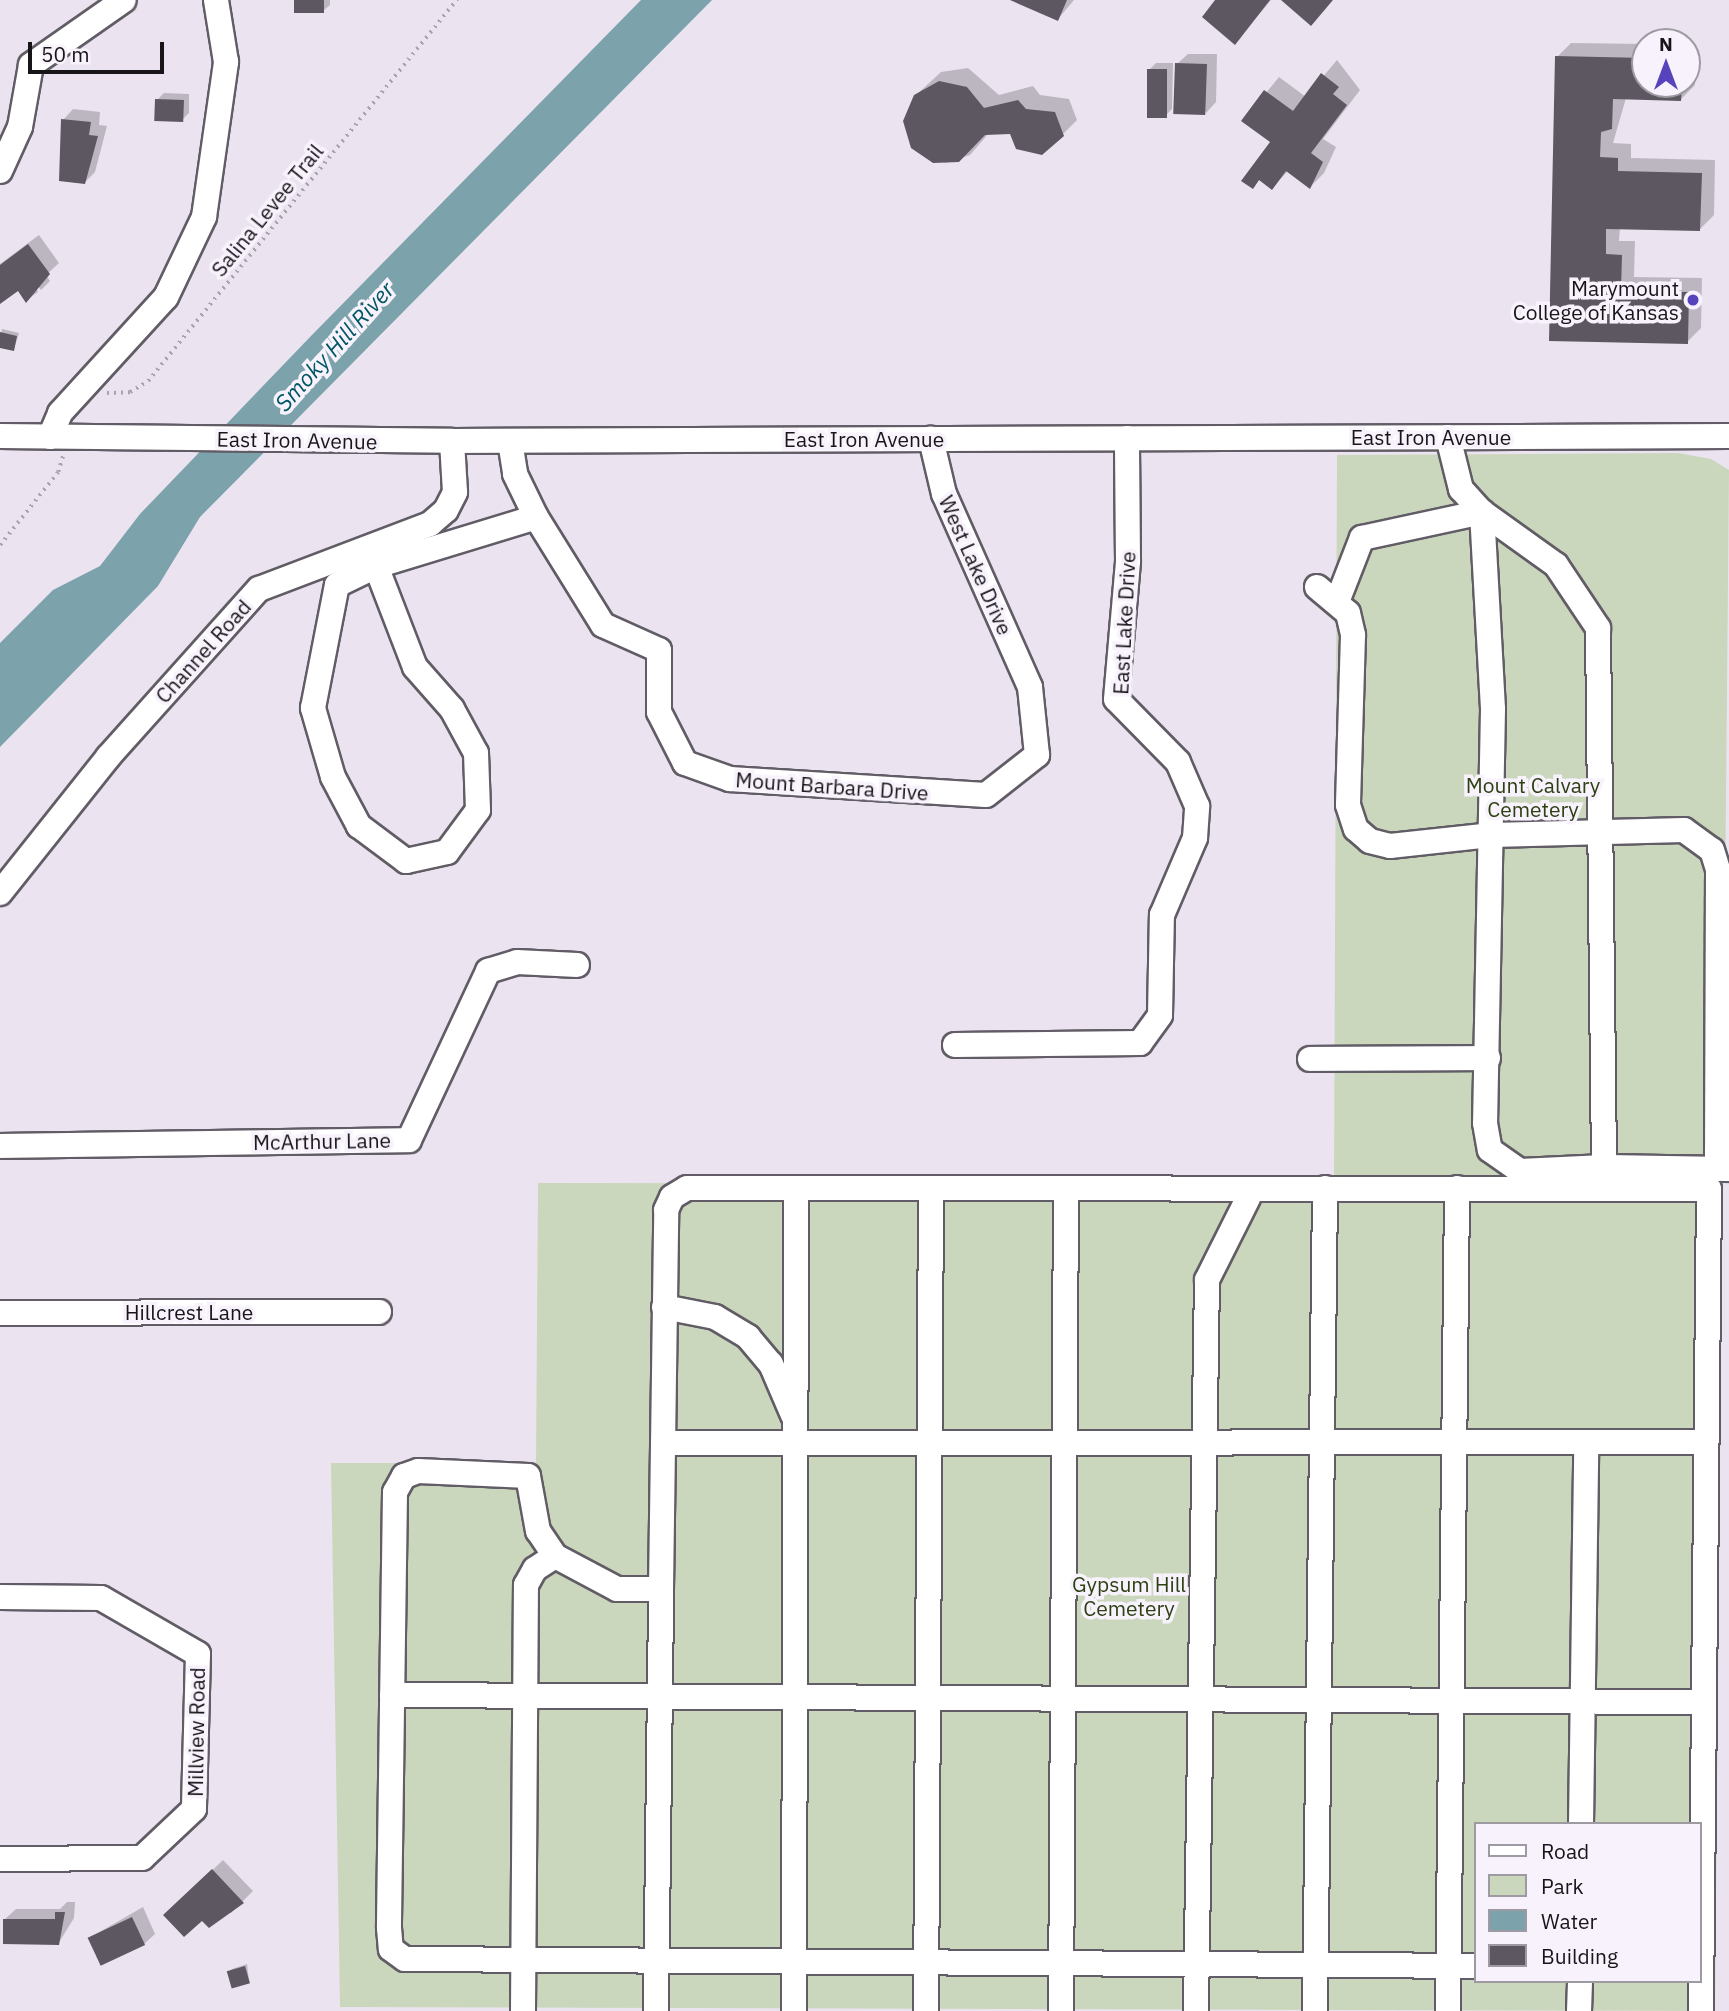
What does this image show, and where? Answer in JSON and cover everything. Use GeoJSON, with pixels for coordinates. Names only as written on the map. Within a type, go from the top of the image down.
{"type":"FeatureCollection","features":[{"type":"Feature","properties":{"kind":"street"},"geometry":{"type":"LineString","coordinates":[[0,171],[20,127],[31,65],[124,0]]}},
{"type":"Feature","properties":{"kind":"street"},"geometry":{"type":"LineString","coordinates":[[60,437],[77,394],[166,297],[204,217],[226,62],[216,0]]}},
{"type":"Feature","properties":{"kind":"street","name":"East Iron Avenue"},"geometry":{"type":"LineString","coordinates":[[0,436],[357,441],[1729,436]]}},
{"type":"Feature","properties":{"kind":"street"},"geometry":{"type":"LineString","coordinates":[[1448,437],[1461,489],[1482,512],[1556,565],[1598,628],[1603,833],[1604,1167]]}},
{"type":"Feature","properties":{"kind":"street","name":"East Lake Drive"},"geometry":{"type":"LineString","coordinates":[[955,1045],[1140,1043],[1160,1015],[1162,915],[1195,838],[1197,806],[1178,762],[1116,699],[1128,561],[1127,438]]}},
{"type":"Feature","properties":{"kind":"street","name":"West Lake Drive"},"geometry":{"type":"LineString","coordinates":[[931,439],[944,494],[1031,687]]}},
{"type":"Feature","properties":{"kind":"street","name":"Channel Road"},"geometry":{"type":"LineString","coordinates":[[0,893],[108,757],[259,589],[430,524],[446,510],[455,492],[452,441]]}},
{"type":"Feature","properties":{"kind":"street","name":"Mount Barbara Drive"},"geometry":{"type":"LineString","coordinates":[[510,441],[515,474],[536,517],[603,625],[659,650],[659,712],[685,763],[730,779],[986,795],[1037,755],[1031,687]]}},
{"type":"Feature","properties":{"kind":"street"},"geometry":{"type":"LineString","coordinates":[[1337,602],[1362,538],[1482,512]]}},
{"type":"Feature","properties":{"kind":"street"},"geometry":{"type":"LineString","coordinates":[[1317,587],[1348,613],[1353,635],[1348,806],[1356,828],[1390,846],[1492,835],[1684,830],[1712,850],[1718,870],[1723,1169],[1604,1167],[1520,1171],[1502,1164],[1490,1150],[1485,1123],[1492,835],[1482,512]]}},
{"type":"Feature","properties":{"kind":"street"},"geometry":{"type":"LineString","coordinates":[[376,566],[415,667],[452,709],[476,753],[478,810],[447,852],[405,861],[359,826],[332,777],[313,708],[337,585],[376,566],[536,517]]}},
{"type":"Feature","properties":{"kind":"street","name":"McArthur Lane"},"geometry":{"type":"LineString","coordinates":[[0,1146],[409,1140],[488,971],[517,962],[577,965]]}},
{"type":"Feature","properties":{"kind":"street"},"geometry":{"type":"LineString","coordinates":[[1310,1059],[1488,1058]]}},
{"type":"Feature","properties":{"kind":"street"},"geometry":{"type":"LineString","coordinates":[[656,2011],[666,1210],[672,1196],[687,1188],[1709,1189],[1701,1902]]}},
{"type":"Feature","properties":{"kind":"street"},"geometry":{"type":"LineString","coordinates":[[794,2011],[798,1435],[796,1188]]}},
{"type":"Feature","properties":{"kind":"street"},"geometry":{"type":"LineString","coordinates":[[926,2011],[931,1188]]}},
{"type":"Feature","properties":{"kind":"street"},"geometry":{"type":"LineString","coordinates":[[1061,2011],[1066,1188]]}},
{"type":"Feature","properties":{"kind":"street"},"geometry":{"type":"LineString","coordinates":[[1315,2011],[1325,1188]]}},
{"type":"Feature","properties":{"kind":"street"},"geometry":{"type":"LineString","coordinates":[[1448,2011],[1457,1188]]}},
{"type":"Feature","properties":{"kind":"street"},"geometry":{"type":"LineString","coordinates":[[1196,2011],[1207,1280],[1248,1198]]}},
{"type":"Feature","properties":{"kind":"street"},"geometry":{"type":"LineString","coordinates":[[664,1307],[715,1317],[748,1337],[771,1364],[798,1435]]}},
{"type":"Feature","properties":{"kind":"street","name":"Hillcrest Lane"},"geometry":{"type":"LineString","coordinates":[[0,1313],[379,1312]]}},
{"type":"Feature","properties":{"kind":"street"},"geometry":{"type":"LineString","coordinates":[[663,1443],[798,1435],[930,1443],[1706,1442]]}},
{"type":"Feature","properties":{"kind":"street"},"geometry":{"type":"LineString","coordinates":[[1581,1822],[1586,1443]]}},
{"type":"Feature","properties":{"kind":"street"},"geometry":{"type":"LineString","coordinates":[[661,1589],[617,1589],[555,1556],[538,1531],[528,1476],[418,1471],[404,1476],[395,1492],[391,1695],[391,1949],[405,1959],[1474,1966]]}},
{"type":"Feature","properties":{"kind":"street"},"geometry":{"type":"LineString","coordinates":[[523,2011],[526,1585],[535,1569],[555,1556]]}},
{"type":"Feature","properties":{"kind":"street","name":"Millview Road"},"geometry":{"type":"LineString","coordinates":[[0,1597],[101,1598],[198,1654],[194,1809],[142,1858],[0,1859]]}},
{"type":"Feature","properties":{"kind":"street"},"geometry":{"type":"LineString","coordinates":[[391,1695],[1704,1702]]}},
{"type":"Feature","properties":{"kind":"street"},"geometry":{"type":"LineString","coordinates":[[1579,2011],[1580,1983]]}},
{"type":"Feature","properties":{"kind":"street"},"geometry":{"type":"LineString","coordinates":[[1700,1983],[1701,2011]]}},
{"type":"Feature","properties":{"kind":"path","name":"Salina Levee Trail"},"geometry":{"type":"LineString","coordinates":[[77,394],[130,392],[148,382],[457,0]]}},
{"type":"Feature","properties":{"kind":"path"},"geometry":{"type":"LineString","coordinates":[[0,545],[58,472],[60,437]]}},
{"type":"Feature","properties":{"kind":"green space","name":"Gypsum Hill Cemetery"},"geometry":{"type":"Polygon","coordinates":[[[1678,453],[1711,459],[1729,470],[1715,2011],[340,2007],[331,1463],[536,1463],[538,1183],[1334,1184],[1337,455],[1678,453]]]}},
{"type":"Feature","properties":{"kind":"water","name":"Smoky Hill River"},"geometry":{"type":"Polygon","coordinates":[[[641,0],[712,0],[200,517],[158,586],[0,747],[0,643],[53,590],[100,566],[140,514],[641,0]]]}},
{"type":"Feature","properties":{"kind":"building"},"geometry":{"type":"Polygon","coordinates":[[[294,0],[324,0],[324,13],[294,13],[294,0]]]}},
{"type":"Feature","properties":{"kind":"building"},"geometry":{"type":"Polygon","coordinates":[[[1010,0],[1067,0],[1058,21],[1010,0]]]}},
{"type":"Feature","properties":{"kind":"building"},"geometry":{"type":"Polygon","coordinates":[[[1215,0],[1270,0],[1235,45],[1202,17],[1215,0]]]}},
{"type":"Feature","properties":{"kind":"building"},"geometry":{"type":"Polygon","coordinates":[[[1281,0],[1333,0],[1311,26],[1281,0]]]}},
{"type":"Feature","properties":{"kind":"building"},"geometry":{"type":"Polygon","coordinates":[[[1555,56],[1631,58],[1631,98],[1681,98],[1681,101],[1613,99],[1612,129],[1601,132],[1600,157],[1618,158],[1618,171],[1702,173],[1700,231],[1606,229],[1606,254],[1622,255],[1621,291],[1689,292],[1688,344],[1549,341],[1555,56]]]}},
{"type":"Feature","properties":{"kind":"building"},"geometry":{"type":"Polygon","coordinates":[[[1175,63],[1207,64],[1205,115],[1173,114],[1175,63]]]}},
{"type":"Feature","properties":{"kind":"building"},"geometry":{"type":"Polygon","coordinates":[[[1147,69],[1167,69],[1167,118],[1147,118],[1147,69]]]}},
{"type":"Feature","properties":{"kind":"building"},"geometry":{"type":"Polygon","coordinates":[[[1321,73],[1339,87],[1333,94],[1347,105],[1311,153],[1323,162],[1310,189],[1286,171],[1272,190],[1259,180],[1253,189],[1241,181],[1270,142],[1241,121],[1264,90],[1293,111],[1321,73]]]}},
{"type":"Feature","properties":{"kind":"building"},"geometry":{"type":"Polygon","coordinates":[[[939,81],[967,87],[984,108],[1018,100],[1026,109],[1055,112],[1064,136],[1042,155],[1016,149],[1010,134],[985,135],[959,162],[933,163],[911,148],[903,121],[914,95],[939,81]]]}},
{"type":"Feature","properties":{"kind":"building"},"geometry":{"type":"Polygon","coordinates":[[[155,99],[184,100],[183,122],[154,121],[155,99]]]}},
{"type":"Feature","properties":{"kind":"building"},"geometry":{"type":"Polygon","coordinates":[[[61,119],[91,122],[89,135],[98,136],[85,184],[59,181],[61,119]]]}},
{"type":"Feature","properties":{"kind":"building"},"geometry":{"type":"Polygon","coordinates":[[[28,244],[50,274],[26,303],[18,291],[0,304],[0,265],[28,244]]]}},
{"type":"Feature","properties":{"kind":"building"},"geometry":{"type":"Polygon","coordinates":[[[0,332],[17,336],[14,351],[0,348],[0,332]]]}},
{"type":"Feature","properties":{"kind":"building"},"geometry":{"type":"Polygon","coordinates":[[[212,1869],[244,1903],[209,1928],[202,1921],[184,1937],[163,1915],[212,1869]]]}},
{"type":"Feature","properties":{"kind":"building"},"geometry":{"type":"Polygon","coordinates":[[[55,1912],[65,1912],[59,1945],[3,1944],[3,1919],[55,1919],[55,1912]]]}},
{"type":"Feature","properties":{"kind":"building"},"geometry":{"type":"Polygon","coordinates":[[[132,1917],[145,1945],[101,1966],[88,1938],[132,1917]]]}},
{"type":"Feature","properties":{"kind":"building"},"geometry":{"type":"Polygon","coordinates":[[[245,1966],[250,1983],[232,1989],[227,1971],[245,1966]]]}},
{"type":"Feature","properties":{"kind":"place","name":"Marymount College of Kansas"},"geometry":{"type":"Point","coordinates":[1693,300]}},
{"type":"Feature","properties":{"kind":"park label","name":"Mount Calvary Cemetery"},"geometry":{"type":"Point","coordinates":[1533,797]}}]}
